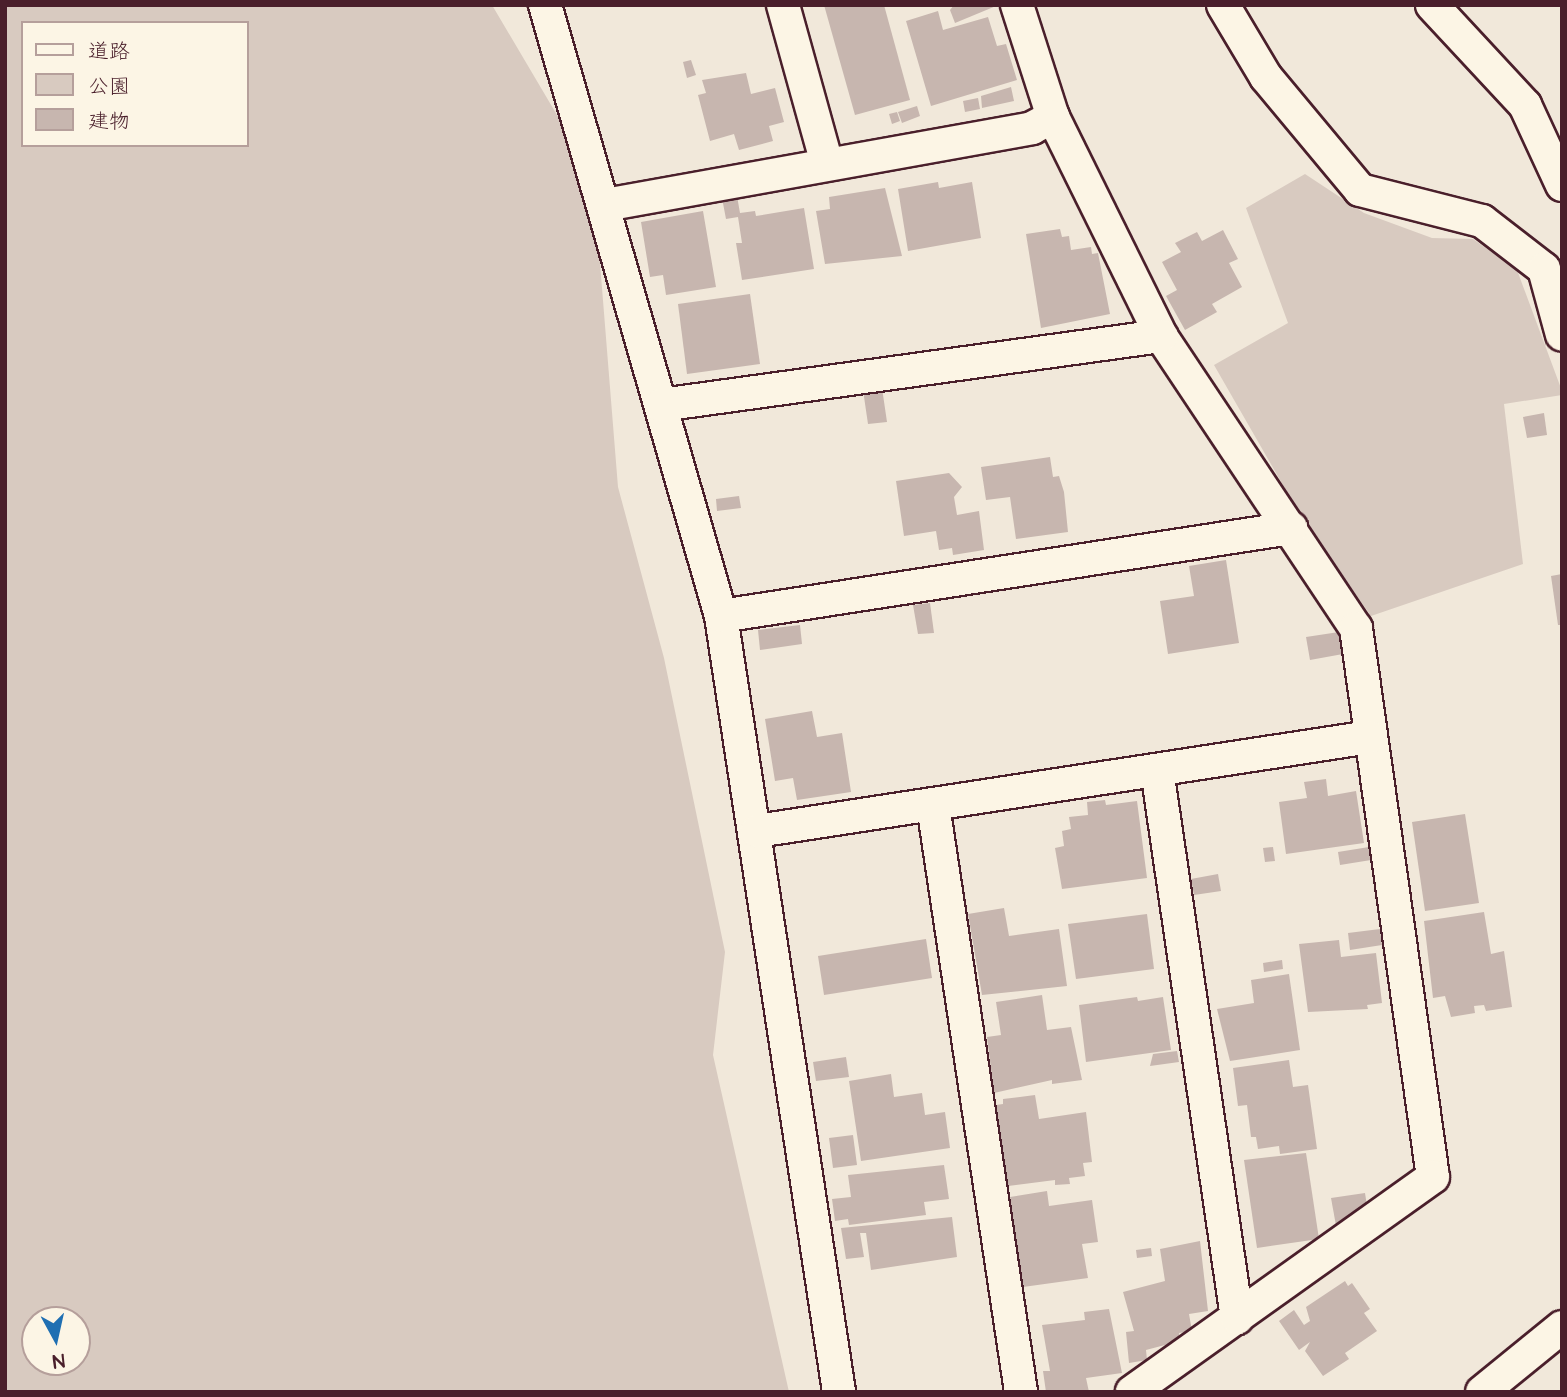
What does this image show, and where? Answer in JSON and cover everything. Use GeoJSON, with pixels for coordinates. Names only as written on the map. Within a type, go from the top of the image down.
{"type":"FeatureCollection","features":[{"type":"Feature","properties":{"kind":"street"},"geometry":{"type":"LineString","coordinates":[[545,5],[721,616],[757,831],[839,1392]]}},
{"type":"Feature","properties":{"kind":"street"},"geometry":{"type":"LineString","coordinates":[[783,5],[827,164]]}},
{"type":"Feature","properties":{"kind":"street"},"geometry":{"type":"LineString","coordinates":[[1017,5],[1053,117],[1161,336],[1356,628],[1433,1177],[1132,1392]]}},
{"type":"Feature","properties":{"kind":"street"},"geometry":{"type":"LineString","coordinates":[[1223,5],[1266,77],[1360,190],[1482,221],[1544,270],[1562,335]]}},
{"type":"Feature","properties":{"kind":"street"},"geometry":{"type":"LineString","coordinates":[[1432,5],[1525,105],[1562,185]]}},
{"type":"Feature","properties":{"kind":"street"},"geometry":{"type":"LineString","coordinates":[[604,205],[1032,128],[1053,117]]}},
{"type":"Feature","properties":{"kind":"street"},"geometry":{"type":"LineString","coordinates":[[662,405],[1161,336]]}},
{"type":"Feature","properties":{"kind":"street"},"geometry":{"type":"LineString","coordinates":[[721,616],[1291,528]]}},
{"type":"Feature","properties":{"kind":"street"},"geometry":{"type":"LineString","coordinates":[[757,831],[1370,737]]}},
{"type":"Feature","properties":{"kind":"street"},"geometry":{"type":"LineString","coordinates":[[1157,770],[1237,1318]]}},
{"type":"Feature","properties":{"kind":"street"},"geometry":{"type":"LineString","coordinates":[[933,805],[1021,1392]]}},
{"type":"Feature","properties":{"kind":"street"},"geometry":{"type":"LineString","coordinates":[[1482,1392],[1562,1327]]}},
{"type":"Feature","properties":{"kind":"green space"},"geometry":{"type":"Polygon","coordinates":[[[5,5],[492,5],[593,176],[618,487],[664,658],[725,952],[713,1055],[789,1392],[5,1392],[5,5]]]}},
{"type":"Feature","properties":{"kind":"green space"},"geometry":{"type":"Polygon","coordinates":[[[1305,174],[1364,213],[1432,238],[1473,239],[1517,270],[1562,391],[1562,395],[1504,404],[1523,564],[1371,616],[1299,513],[1214,365],[1288,323],[1246,208],[1305,174]]]}},
{"type":"Feature","properties":{"kind":"building"},"geometry":{"type":"Polygon","coordinates":[[[824,5],[884,5],[910,100],[855,115],[824,5]]]}},
{"type":"Feature","properties":{"kind":"building"},"geometry":{"type":"Polygon","coordinates":[[[954,5],[996,6],[955,23],[950,10],[954,5]]]}},
{"type":"Feature","properties":{"kind":"building"},"geometry":{"type":"Polygon","coordinates":[[[938,11],[943,30],[988,17],[997,46],[1006,44],[1017,80],[931,106],[906,21],[938,11]]]}},
{"type":"Feature","properties":{"kind":"building"},"geometry":{"type":"Polygon","coordinates":[[[691,60],[696,75],[687,78],[683,62],[691,60]]]}},
{"type":"Feature","properties":{"kind":"building"},"geometry":{"type":"Polygon","coordinates":[[[746,73],[751,94],[775,88],[784,122],[769,126],[773,141],[739,150],[734,134],[710,141],[698,95],[706,93],[702,80],[746,73]]]}},
{"type":"Feature","properties":{"kind":"building"},"geometry":{"type":"Polygon","coordinates":[[[1011,87],[1014,101],[982,108],[981,96],[1011,87]]]}},
{"type":"Feature","properties":{"kind":"building"},"geometry":{"type":"Polygon","coordinates":[[[978,98],[980,109],[965,112],[963,101],[978,98]]]}},
{"type":"Feature","properties":{"kind":"building"},"geometry":{"type":"Polygon","coordinates":[[[917,106],[920,116],[902,123],[898,112],[917,106]]]}},
{"type":"Feature","properties":{"kind":"building"},"geometry":{"type":"Polygon","coordinates":[[[897,112],[900,121],[892,124],[889,114],[897,112]]]}},
{"type":"Feature","properties":{"kind":"building"},"geometry":{"type":"Polygon","coordinates":[[[938,182],[939,188],[972,182],[981,238],[908,251],[898,189],[938,182]]]}},
{"type":"Feature","properties":{"kind":"building"},"geometry":{"type":"Polygon","coordinates":[[[885,188],[902,256],[825,264],[816,211],[830,209],[829,197],[885,188]]]}},
{"type":"Feature","properties":{"kind":"building"},"geometry":{"type":"Polygon","coordinates":[[[737,196],[740,213],[755,211],[756,216],[804,208],[814,269],[742,280],[736,243],[742,243],[738,217],[726,219],[722,198],[737,196]]]}},
{"type":"Feature","properties":{"kind":"building"},"geometry":{"type":"Polygon","coordinates":[[[703,211],[716,287],[666,295],[663,275],[650,277],[641,222],[703,211]]]}},
{"type":"Feature","properties":{"kind":"building"},"geometry":{"type":"Polygon","coordinates":[[[1060,229],[1062,237],[1069,236],[1071,250],[1091,247],[1092,254],[1098,253],[1110,314],[1041,328],[1026,234],[1060,229]]]}},
{"type":"Feature","properties":{"kind":"building"},"geometry":{"type":"Polygon","coordinates":[[[1223,230],[1238,259],[1229,263],[1242,287],[1212,304],[1217,312],[1185,330],[1166,296],[1177,290],[1162,262],[1181,252],[1175,243],[1197,232],[1202,241],[1223,230]]]}},
{"type":"Feature","properties":{"kind":"building"},"geometry":{"type":"Polygon","coordinates":[[[750,294],[760,364],[687,374],[678,304],[750,294]]]}},
{"type":"Feature","properties":{"kind":"building"},"geometry":{"type":"Polygon","coordinates":[[[882,388],[887,422],[868,424],[863,390],[882,388]]]}},
{"type":"Feature","properties":{"kind":"building"},"geometry":{"type":"Polygon","coordinates":[[[1544,413],[1547,435],[1527,438],[1523,417],[1544,413]]]}},
{"type":"Feature","properties":{"kind":"building"},"geometry":{"type":"Polygon","coordinates":[[[1050,457],[1053,477],[1059,476],[1064,492],[1068,532],[1016,539],[1010,497],[986,500],[981,467],[1050,457]]]}},
{"type":"Feature","properties":{"kind":"building"},"geometry":{"type":"Polygon","coordinates":[[[949,473],[962,487],[954,497],[957,515],[979,511],[984,550],[953,555],[952,548],[939,550],[936,531],[904,536],[896,481],[949,473]]]}},
{"type":"Feature","properties":{"kind":"building"},"geometry":{"type":"Polygon","coordinates":[[[739,496],[741,508],[717,511],[716,499],[739,496]]]}},
{"type":"Feature","properties":{"kind":"building"},"geometry":{"type":"Polygon","coordinates":[[[1226,560],[1239,643],[1168,654],[1160,601],[1194,596],[1189,566],[1226,560]]]}},
{"type":"Feature","properties":{"kind":"building"},"geometry":{"type":"Polygon","coordinates":[[[1562,574],[1562,625],[1558,625],[1551,576],[1562,574]]]}},
{"type":"Feature","properties":{"kind":"building"},"geometry":{"type":"Polygon","coordinates":[[[930,603],[934,633],[918,634],[913,605],[930,603]]]}},
{"type":"Feature","properties":{"kind":"building"},"geometry":{"type":"Polygon","coordinates":[[[800,625],[802,644],[760,650],[758,630],[800,625]]]}},
{"type":"Feature","properties":{"kind":"building"},"geometry":{"type":"Polygon","coordinates":[[[1339,632],[1343,654],[1310,660],[1306,637],[1339,632]]]}},
{"type":"Feature","properties":{"kind":"building"},"geometry":{"type":"Polygon","coordinates":[[[812,711],[817,737],[842,733],[851,792],[797,800],[793,778],[775,781],[765,719],[812,711]]]}},
{"type":"Feature","properties":{"kind":"building"},"geometry":{"type":"Polygon","coordinates":[[[1326,779],[1328,796],[1356,791],[1364,843],[1286,854],[1279,802],[1307,798],[1304,782],[1326,779]]]}},
{"type":"Feature","properties":{"kind":"building"},"geometry":{"type":"Polygon","coordinates":[[[1105,800],[1106,805],[1137,801],[1147,878],[1062,889],[1055,848],[1064,846],[1062,831],[1071,829],[1069,817],[1088,815],[1087,802],[1105,800]]]}},
{"type":"Feature","properties":{"kind":"building"},"geometry":{"type":"Polygon","coordinates":[[[1465,814],[1479,903],[1425,911],[1412,822],[1465,814]]]}},
{"type":"Feature","properties":{"kind":"building"},"geometry":{"type":"Polygon","coordinates":[[[1273,847],[1275,861],[1265,862],[1263,848],[1273,847]]]}},
{"type":"Feature","properties":{"kind":"building"},"geometry":{"type":"Polygon","coordinates":[[[1369,847],[1371,860],[1340,865],[1338,852],[1369,847]]]}},
{"type":"Feature","properties":{"kind":"building"},"geometry":{"type":"Polygon","coordinates":[[[1218,874],[1221,891],[1194,895],[1191,879],[1218,874]]]}},
{"type":"Feature","properties":{"kind":"building"},"geometry":{"type":"Polygon","coordinates":[[[1004,908],[1009,936],[1059,929],[1067,986],[982,995],[968,914],[1004,908]]]}},
{"type":"Feature","properties":{"kind":"building"},"geometry":{"type":"Polygon","coordinates":[[[1484,912],[1491,954],[1504,951],[1512,1007],[1486,1011],[1484,1005],[1474,1006],[1475,1013],[1451,1017],[1445,996],[1433,998],[1424,921],[1484,912]]]}},
{"type":"Feature","properties":{"kind":"building"},"geometry":{"type":"Polygon","coordinates":[[[1147,914],[1154,969],[1076,979],[1068,924],[1147,914]]]}},
{"type":"Feature","properties":{"kind":"building"},"geometry":{"type":"Polygon","coordinates":[[[1380,929],[1382,945],[1350,950],[1348,933],[1380,929]]]}},
{"type":"Feature","properties":{"kind":"building"},"geometry":{"type":"Polygon","coordinates":[[[926,939],[932,978],[824,995],[818,956],[926,939]]]}},
{"type":"Feature","properties":{"kind":"building"},"geometry":{"type":"Polygon","coordinates":[[[1339,940],[1341,957],[1376,953],[1382,1003],[1367,1005],[1368,1009],[1308,1012],[1299,944],[1339,940]]]}},
{"type":"Feature","properties":{"kind":"building"},"geometry":{"type":"Polygon","coordinates":[[[1282,960],[1283,969],[1264,972],[1263,963],[1282,960]]]}},
{"type":"Feature","properties":{"kind":"building"},"geometry":{"type":"Polygon","coordinates":[[[1289,974],[1300,1050],[1230,1061],[1217,1009],[1254,1003],[1251,980],[1289,974]]]}},
{"type":"Feature","properties":{"kind":"building"},"geometry":{"type":"Polygon","coordinates":[[[1042,995],[1047,1030],[1071,1027],[1082,1080],[1052,1084],[1052,1080],[994,1093],[987,1037],[1001,1035],[996,1002],[1042,995]]]}},
{"type":"Feature","properties":{"kind":"building"},"geometry":{"type":"Polygon","coordinates":[[[1137,997],[1138,1001],[1163,997],[1171,1050],[1086,1062],[1079,1005],[1137,997]]]}},
{"type":"Feature","properties":{"kind":"building"},"geometry":{"type":"Polygon","coordinates":[[[1177,1051],[1179,1062],[1150,1066],[1153,1054],[1177,1051]]]}},
{"type":"Feature","properties":{"kind":"building"},"geometry":{"type":"Polygon","coordinates":[[[846,1057],[849,1077],[816,1081],[813,1062],[846,1057]]]}},
{"type":"Feature","properties":{"kind":"building"},"geometry":{"type":"Polygon","coordinates":[[[1289,1060],[1293,1087],[1308,1085],[1317,1149],[1280,1154],[1279,1146],[1258,1149],[1256,1137],[1251,1137],[1247,1105],[1238,1106],[1233,1068],[1289,1060]]]}},
{"type":"Feature","properties":{"kind":"building"},"geometry":{"type":"Polygon","coordinates":[[[891,1074],[894,1097],[922,1093],[925,1115],[945,1112],[950,1148],[861,1161],[849,1081],[891,1074]]]}},
{"type":"Feature","properties":{"kind":"building"},"geometry":{"type":"Polygon","coordinates":[[[1035,1095],[1039,1119],[1086,1112],[1092,1162],[1083,1163],[1085,1176],[1069,1178],[1070,1184],[1055,1185],[1055,1180],[1008,1186],[996,1105],[1003,1104],[1003,1099],[1035,1095]]]}},
{"type":"Feature","properties":{"kind":"building"},"geometry":{"type":"Polygon","coordinates":[[[853,1135],[857,1165],[833,1168],[829,1138],[853,1135]]]}},
{"type":"Feature","properties":{"kind":"building"},"geometry":{"type":"Polygon","coordinates":[[[1306,1153],[1319,1239],[1257,1248],[1244,1160],[1306,1153]]]}},
{"type":"Feature","properties":{"kind":"building"},"geometry":{"type":"Polygon","coordinates":[[[944,1165],[949,1199],[924,1202],[926,1215],[849,1225],[848,1219],[835,1221],[832,1199],[851,1197],[848,1175],[944,1165]]]}},
{"type":"Feature","properties":{"kind":"building"},"geometry":{"type":"Polygon","coordinates":[[[1047,1191],[1049,1206],[1092,1200],[1098,1242],[1082,1244],[1088,1278],[1023,1287],[1010,1197],[1047,1191]]]}},
{"type":"Feature","properties":{"kind":"building"},"geometry":{"type":"Polygon","coordinates":[[[1365,1193],[1367,1206],[1337,1231],[1331,1198],[1365,1193]]]}},
{"type":"Feature","properties":{"kind":"building"},"geometry":{"type":"Polygon","coordinates":[[[952,1217],[957,1257],[871,1270],[866,1233],[860,1233],[864,1257],[846,1259],[841,1228],[952,1217]]]}},
{"type":"Feature","properties":{"kind":"building"},"geometry":{"type":"Polygon","coordinates":[[[1200,1241],[1208,1311],[1189,1314],[1192,1331],[1179,1333],[1180,1341],[1146,1350],[1147,1360],[1129,1363],[1126,1332],[1134,1331],[1123,1292],[1165,1281],[1160,1249],[1200,1241]]]}},
{"type":"Feature","properties":{"kind":"building"},"geometry":{"type":"Polygon","coordinates":[[[1151,1248],[1152,1256],[1137,1258],[1136,1250],[1151,1248]]]}},
{"type":"Feature","properties":{"kind":"building"},"geometry":{"type":"Polygon","coordinates":[[[1345,1281],[1348,1286],[1352,1283],[1370,1309],[1364,1313],[1377,1331],[1345,1353],[1349,1359],[1323,1376],[1305,1351],[1310,1342],[1299,1350],[1279,1321],[1294,1310],[1304,1325],[1310,1321],[1306,1307],[1345,1281]]]}},
{"type":"Feature","properties":{"kind":"building"},"geometry":{"type":"Polygon","coordinates":[[[1109,1309],[1122,1373],[1086,1378],[1089,1392],[1046,1392],[1043,1371],[1050,1371],[1042,1325],[1085,1320],[1084,1312],[1109,1309]]]}}]}
